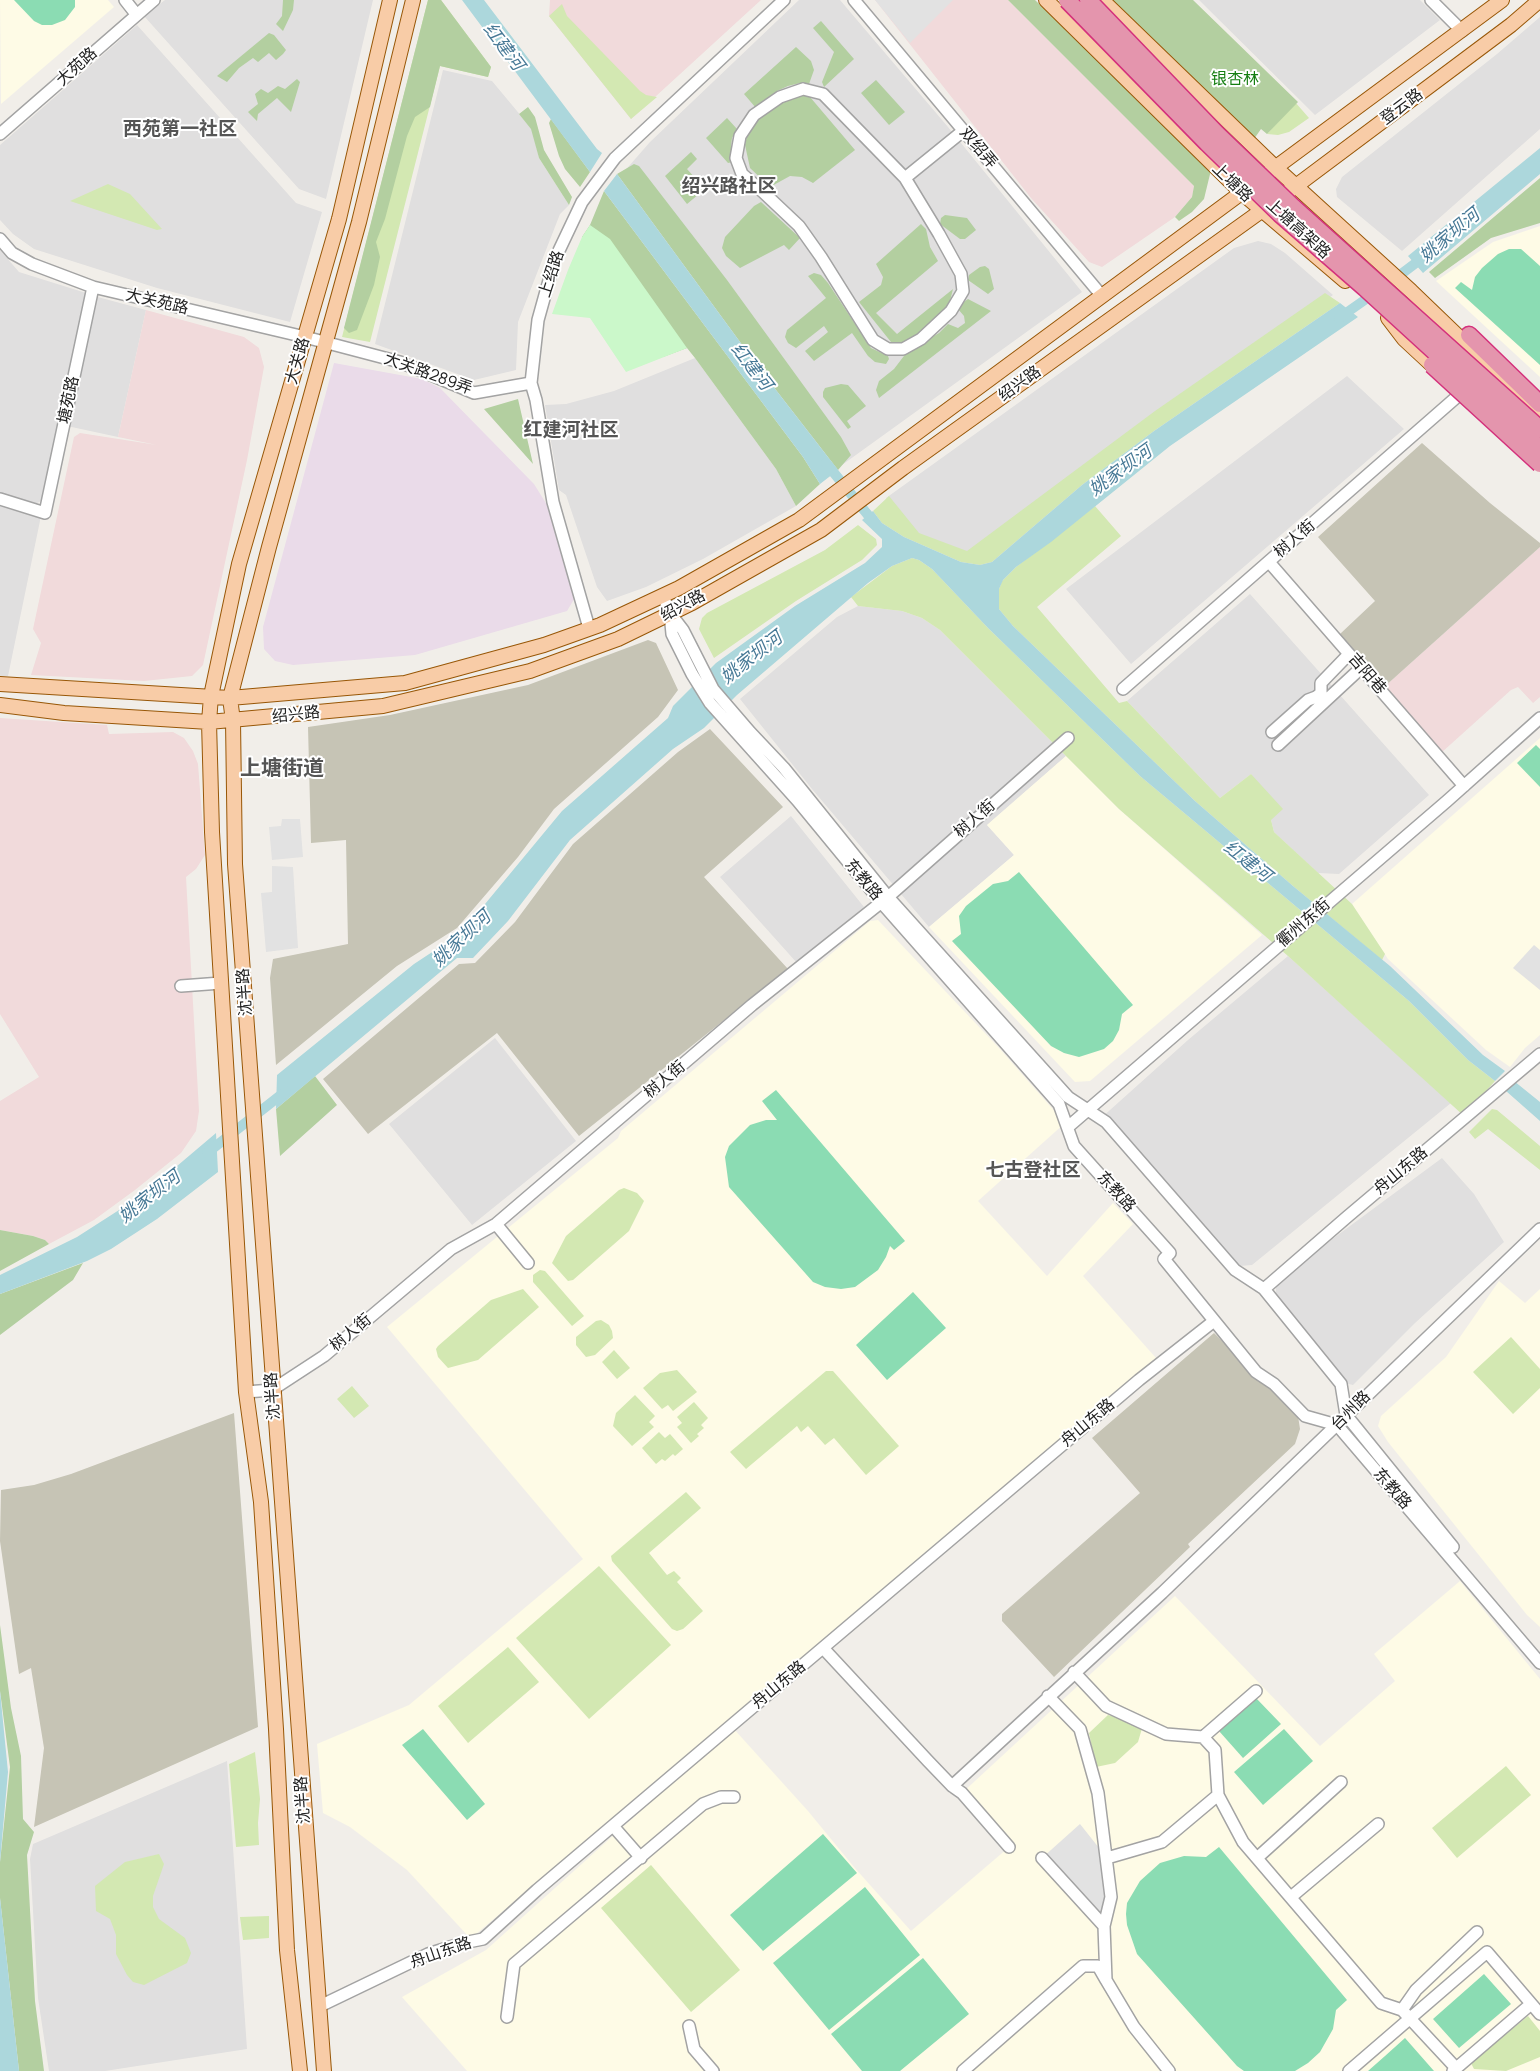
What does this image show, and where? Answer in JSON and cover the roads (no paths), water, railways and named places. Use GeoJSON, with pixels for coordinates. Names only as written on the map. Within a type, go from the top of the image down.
{"type":"FeatureCollection","features":[{"type":"Feature","properties":{"kind":"highway","name":"上塘高架路"},"geometry":{"type":"LineString","coordinates":[[1066,0],[1280,214],[1365,288],[1540,448]]}},
{"type":"Feature","properties":{"kind":"highway","name":"上塘高架路"},"geometry":{"type":"LineString","coordinates":[[1088,0],[1217,134],[1293,207],[1540,429]]}},
{"type":"Feature","properties":{"kind":"highway"},"geometry":{"type":"LineString","coordinates":[[1469,335],[1540,404]]}},
{"type":"Feature","properties":{"kind":"highway"},"geometry":{"type":"LineString","coordinates":[[1432,365],[1540,464]]}},
{"type":"Feature","properties":{"kind":"main road","name":"大关路"},"geometry":{"type":"LineString","coordinates":[[209,722],[211,696],[239,564],[339,219],[390,0]]}},
{"type":"Feature","properties":{"kind":"main road","name":"大关路"},"geometry":{"type":"LineString","coordinates":[[233,721],[230,698],[268,547],[359,222],[414,0]]}},
{"type":"Feature","properties":{"kind":"main road","name":"上塘路"},"geometry":{"type":"LineString","coordinates":[[1046,0],[1243,194],[1385,315],[1540,454]]}},
{"type":"Feature","properties":{"kind":"main road"},"geometry":{"type":"LineString","coordinates":[[1102,0],[1276,168],[1410,290],[1540,415]]}},
{"type":"Feature","properties":{"kind":"main road","name":"登云路"},"geometry":{"type":"LineString","coordinates":[[1243,194],[1502,0]]}},
{"type":"Feature","properties":{"kind":"main road","name":"登云路"},"geometry":{"type":"LineString","coordinates":[[1261,210],[1512,26],[1540,0]]}},
{"type":"Feature","properties":{"kind":"main road","name":"绍兴路"},"geometry":{"type":"LineString","coordinates":[[0,684],[230,698],[405,683],[544,645],[589,628],[663,596],[799,520],[1243,194]]}},
{"type":"Feature","properties":{"kind":"main road","name":"绍兴路"},"geometry":{"type":"LineString","coordinates":[[0,705],[64,713],[209,722],[383,706],[521,673],[618,639],[670,613],[821,530],[1261,210]]}},
{"type":"Feature","properties":{"kind":"main road"},"geometry":{"type":"LineString","coordinates":[[1410,290],[1428,300],[1469,335]]}},
{"type":"Feature","properties":{"kind":"main road"},"geometry":{"type":"LineString","coordinates":[[1385,315],[1404,339],[1432,365]]}},
{"type":"Feature","properties":{"kind":"main road","name":"沈半路"},"geometry":{"type":"LineString","coordinates":[[233,721],[235,864],[272,1390],[324,2071]]}},
{"type":"Feature","properties":{"kind":"main road","name":"沈半路"},"geometry":{"type":"LineString","coordinates":[[209,722],[212,832],[246,1392],[261,1502],[275,1710],[287,1950],[300,2071]]}},
{"type":"Feature","properties":{"kind":"street"},"geometry":{"type":"LineString","coordinates":[[125,0],[136,14]]}},
{"type":"Feature","properties":{"kind":"street","name":"大苑路"},"geometry":{"type":"LineString","coordinates":[[0,134],[154,0]]}},
{"type":"Feature","properties":{"kind":"street","name":"上绍路"},"geometry":{"type":"LineString","coordinates":[[589,628],[553,502],[536,400],[531,383],[538,320],[555,259],[582,202],[615,158],[784,0]]}},
{"type":"Feature","properties":{"kind":"street","name":"双绍弄"},"geometry":{"type":"LineString","coordinates":[[854,0],[1102,296]]}},
{"type":"Feature","properties":{"kind":"street"},"geometry":{"type":"LineString","coordinates":[[1431,0],[1462,31]]}},
{"type":"Feature","properties":{"kind":"street"},"geometry":{"type":"LineString","coordinates":[[803,89],[822,94],[904,178],[939,234],[961,274],[963,291],[952,311],[921,339],[903,350],[888,349],[873,340],[821,257],[799,226],[742,174],[736,158],[740,136],[754,115],[780,97],[803,89]]}},
{"type":"Feature","properties":{"kind":"street"},"geometry":{"type":"LineString","coordinates":[[904,178],[963,131]]}},
{"type":"Feature","properties":{"kind":"street","name":"大关苑路"},"geometry":{"type":"LineString","coordinates":[[0,239],[12,253],[32,264],[92,287],[325,342]]}},
{"type":"Feature","properties":{"kind":"street","name":"塘苑路"},"geometry":{"type":"LineString","coordinates":[[0,499],[45,513],[92,287]]}},
{"type":"Feature","properties":{"kind":"street","name":"大关路289弄"},"geometry":{"type":"LineString","coordinates":[[325,342],[400,362],[474,393],[531,383]]}},
{"type":"Feature","properties":{"kind":"street","name":"树人街"},"geometry":{"type":"LineString","coordinates":[[1124,689],[1467,388]]}},
{"type":"Feature","properties":{"kind":"street","name":"吉阳巷"},"geometry":{"type":"LineString","coordinates":[[1268,562],[1464,786]]}},
{"type":"Feature","properties":{"kind":"street","name":"东教路"},"geometry":{"type":"LineString","coordinates":[[663,596],[678,632],[713,689],[797,800],[885,899],[1068,1097],[1106,1122],[1235,1270],[1264,1289],[1341,1384],[1346,1415],[1540,1652]]}},
{"type":"Feature","properties":{"kind":"street"},"geometry":{"type":"LineString","coordinates":[[1272,732],[1308,700],[1316,697],[1320,692],[1321,683],[1349,654]]}},
{"type":"Feature","properties":{"kind":"street"},"geometry":{"type":"LineString","coordinates":[[1278,745],[1361,668]]}},
{"type":"Feature","properties":{"kind":"street","name":"衢州东街"},"geometry":{"type":"LineString","coordinates":[[1068,1128],[1540,718]]}},
{"type":"Feature","properties":{"kind":"street","name":"树人街"},"geometry":{"type":"LineString","coordinates":[[246,1392],[272,1390],[324,1356],[451,1249],[496,1224],[752,1005],[885,899],[1068,738]]}},
{"type":"Feature","properties":{"kind":"street","name":"东教路"},"geometry":{"type":"LineString","coordinates":[[885,899],[1059,1104],[1074,1146],[1170,1253],[1164,1259],[1256,1372],[1274,1384],[1305,1416],[1337,1424],[1540,1663]]}},
{"type":"Feature","properties":{"kind":"street"},"geometry":{"type":"LineString","coordinates":[[181,986],[221,983]]}},
{"type":"Feature","properties":{"kind":"street","name":"舟山东路"},"geometry":{"type":"LineString","coordinates":[[1264,1289],[1540,1054]]}},
{"type":"Feature","properties":{"kind":"street"},"geometry":{"type":"LineString","coordinates":[[496,1224],[528,1263]]}},
{"type":"Feature","properties":{"kind":"street","name":"台州路"},"geometry":{"type":"LineString","coordinates":[[952,1786],[1162,1593],[1540,1228]]}},
{"type":"Feature","properties":{"kind":"street","name":"舟山东路"},"geometry":{"type":"LineString","coordinates":[[320,2006],[428,1954],[462,1943],[483,1939],[613,1826],[1138,1380],[1214,1321]]}},
{"type":"Feature","properties":{"kind":"street"},"geometry":{"type":"LineString","coordinates":[[823,1648],[952,1786],[962,1793],[1009,1848]]}},
{"type":"Feature","properties":{"kind":"street"},"geometry":{"type":"LineString","coordinates":[[1074,1672],[1106,1706],[1166,1734],[1204,1737],[1216,1750],[1218,1795],[1243,1842],[1381,2003],[1406,2015],[1454,2070],[1532,2004]]}},
{"type":"Feature","properties":{"kind":"street"},"geometry":{"type":"LineString","coordinates":[[1204,1737],[1256,1691]]}},
{"type":"Feature","properties":{"kind":"street"},"geometry":{"type":"LineString","coordinates":[[1048,1696],[1080,1729],[1098,1793],[1108,1858],[1111,1897],[1104,1926],[1107,1956],[1106,1980]]}},
{"type":"Feature","properties":{"kind":"street"},"geometry":{"type":"LineString","coordinates":[[1256,1858],[1341,1782]]}},
{"type":"Feature","properties":{"kind":"street"},"geometry":{"type":"LineString","coordinates":[[1108,1858],[1162,1842],[1218,1795]]}},
{"type":"Feature","properties":{"kind":"street"},"geometry":{"type":"LineString","coordinates":[[507,2017],[514,1964],[703,1804],[721,1797],[734,1797]]}},
{"type":"Feature","properties":{"kind":"street"},"geometry":{"type":"LineString","coordinates":[[1291,1897],[1378,1824]]}},
{"type":"Feature","properties":{"kind":"street"},"geometry":{"type":"LineString","coordinates":[[613,1826],[641,1858]]}},
{"type":"Feature","properties":{"kind":"street"},"geometry":{"type":"LineString","coordinates":[[1042,1858],[1104,1926]]}},
{"type":"Feature","properties":{"kind":"street"},"geometry":{"type":"LineString","coordinates":[[1406,2015],[1416,1990],[1477,1932]]}},
{"type":"Feature","properties":{"kind":"street"},"geometry":{"type":"LineString","coordinates":[[1349,2071],[1406,2015],[1487,1952],[1540,2014]]}},
{"type":"Feature","properties":{"kind":"street"},"geometry":{"type":"LineString","coordinates":[[963,2071],[1083,1966],[1098,1966],[1134,2027],[1169,2071]]}},
{"type":"Feature","properties":{"kind":"street"},"geometry":{"type":"LineString","coordinates":[[689,2026],[694,2049],[713,2071]]}},
{"type":"Feature","properties":{"kind":"water"},"geometry":{"type":"Polygon","coordinates":[[[462,0],[484,0],[597,149],[602,153],[590,172],[462,0]]]}},
{"type":"Feature","properties":{"kind":"water"},"geometry":{"type":"Polygon","coordinates":[[[1540,148],[1540,174],[1423,273],[1408,256],[1540,148]]]}},
{"type":"Feature","properties":{"kind":"water"},"geometry":{"type":"Polygon","coordinates":[[[617,174],[762,372],[838,470],[820,484],[803,457],[604,191],[617,174]]]}},
{"type":"Feature","properties":{"kind":"water"},"geometry":{"type":"Polygon","coordinates":[[[1340,303],[1358,317],[1170,446],[1051,542],[1016,567],[1003,580],[999,589],[999,609],[1013,626],[1195,801],[1293,886],[1390,966],[1483,1055],[1505,1071],[1495,1081],[1468,1060],[1409,1001],[1140,776],[988,628],[932,569],[919,560],[912,558],[892,566],[868,583],[737,695],[704,728],[673,749],[570,840],[508,921],[473,958],[457,958],[276,1109],[277,1075],[414,964],[461,933],[562,811],[668,718],[673,706],[716,663],[795,606],[865,563],[882,547],[882,539],[862,520],[873,511],[882,523],[904,537],[961,562],[980,565],[992,562],[1082,485],[1154,431],[1340,303]]]}},
{"type":"Feature","properties":{"kind":"water"},"geometry":{"type":"Polygon","coordinates":[[[1514,1081],[1540,1102],[1540,1121],[1506,1091],[1514,1081]]]}},
{"type":"Feature","properties":{"kind":"water"},"geometry":{"type":"Polygon","coordinates":[[[216,1133],[218,1172],[157,1219],[111,1249],[87,1261],[0,1294],[0,1275],[77,1237],[144,1194],[216,1133]]]}},
{"type":"Feature","properties":{"kind":"water"},"geometry":{"type":"Polygon","coordinates":[[[0,1691],[8,1772],[0,1862],[0,1691]]]}},
{"type":"Feature","properties":{"kind":"water"},"geometry":{"type":"Polygon","coordinates":[[[0,1898],[19,2071],[0,2071],[0,1898]]]}},
{"type":"Feature","properties":{"kind":"waterway","name":"姚家坝河"},"geometry":{"type":"LineString","coordinates":[[1392,281],[1425,256]]}},
{"type":"Feature","properties":{"kind":"waterway","name":"姚家坝河"},"geometry":{"type":"LineString","coordinates":[[1339,318],[1376,292]]}},
{"type":"Feature","properties":{"kind":"waterway","name":"红建河"},"geometry":{"type":"LineString","coordinates":[[826,463],[876,525]]}},
{"type":"Feature","properties":{"kind":"waterway","name":"姚家坝河"},"geometry":{"type":"LineString","coordinates":[[207,1153],[286,1091]]}},
{"type":"Feature","properties":{"kind":"district","name":"西苑第一社区"},"geometry":{"type":"Point","coordinates":[180,130]}},
{"type":"Feature","properties":{"kind":"district","name":"绍兴路社区"},"geometry":{"type":"Point","coordinates":[729,187]}},
{"type":"Feature","properties":{"kind":"district","name":"红建河社区"},"geometry":{"type":"Point","coordinates":[571,431]}},
{"type":"Feature","properties":{"kind":"district","name":"上塘街道"},"geometry":{"type":"Point","coordinates":[282,769]}},
{"type":"Feature","properties":{"kind":"district","name":"七古登社区"},"geometry":{"type":"Point","coordinates":[1033,1171]}},
{"type":"Feature","properties":{"kind":"park label","name":"银杏林"},"geometry":{"type":"Point","coordinates":[1235,80]}}]}
